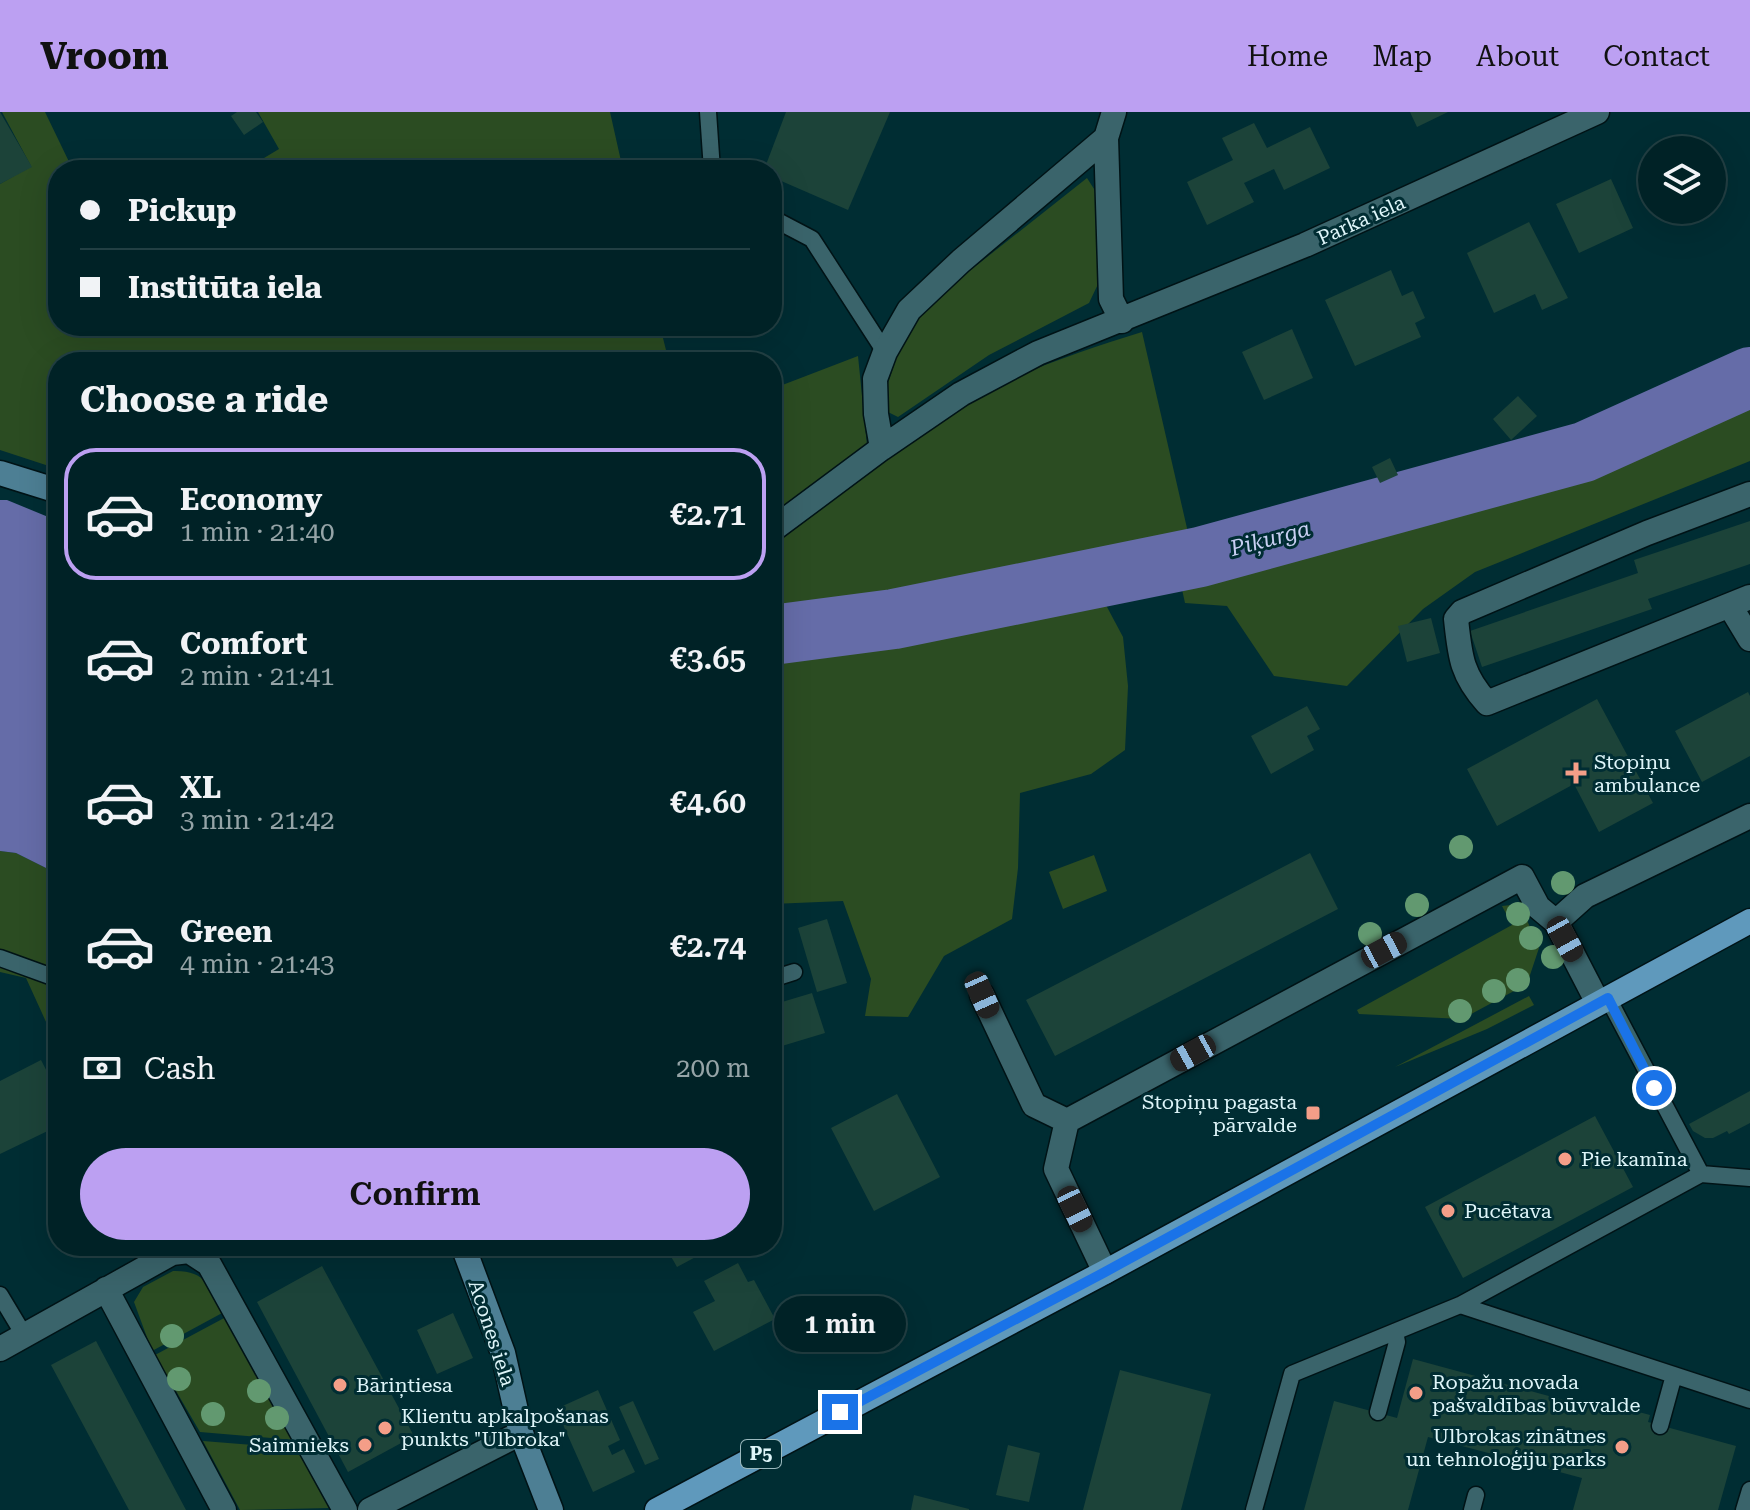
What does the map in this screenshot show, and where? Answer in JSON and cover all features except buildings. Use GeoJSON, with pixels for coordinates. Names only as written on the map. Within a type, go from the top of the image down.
{"type":"FeatureCollection","features":[{"type":"Feature","properties":{"kind":"main road","name":"P5"},"geometry":{"type":"LineString","coordinates":[[657,1510],[1105,1272],[1750,921]]}},
{"type":"Feature","properties":{"kind":"street"},"geometry":{"type":"LineString","coordinates":[[1114,112],[1106,138],[1111,299],[1122,321]]}},
{"type":"Feature","properties":{"kind":"street","name":"Parka iela"},"geometry":{"type":"LineString","coordinates":[[782,523],[961,394],[1038,353],[1305,245],[1597,112]]}},
{"type":"Feature","properties":{"kind":"street"},"geometry":{"type":"LineString","coordinates":[[882,448],[876,414],[875,379],[885,352],[909,310],[935,284],[1106,138]]}},
{"type":"Feature","properties":{"kind":"street"},"geometry":{"type":"LineString","coordinates":[[0,473],[48,488]]}},
{"type":"Feature","properties":{"kind":"street"},"geometry":{"type":"LineString","coordinates":[[1750,494],[1647,533],[1462,612],[1456,619],[1461,663],[1472,686],[1487,703],[1740,602],[1750,639]]}},
{"type":"Feature","properties":{"kind":"street"},"geometry":{"type":"LineString","coordinates":[[1556,922],[1585,896],[1750,816]]}},
{"type":"Feature","properties":{"kind":"street"},"geometry":{"type":"LineString","coordinates":[[1105,1272],[1056,1169],[1067,1121],[1522,877],[1538,907],[1556,922],[1603,1001]]}},
{"type":"Feature","properties":{"kind":"street"},"geometry":{"type":"LineString","coordinates":[[982,995],[1034,1105],[1067,1121]]}},
{"type":"Feature","properties":{"kind":"street"},"geometry":{"type":"LineString","coordinates":[[0,1349],[166,1256]]}},
{"type":"Feature","properties":{"kind":"street"},"geometry":{"type":"LineString","coordinates":[[197,1256],[209,1264],[214,1272],[345,1510]]}},
{"type":"Feature","properties":{"kind":"street","name":"Acones iela"},"geometry":{"type":"LineString","coordinates":[[467,1256],[503,1353],[521,1433],[551,1510]]}},
{"type":"Feature","properties":{"kind":"street"},"geometry":{"type":"LineString","coordinates":[[106,1289],[224,1510]]}},
{"type":"Feature","properties":{"kind":"street"},"geometry":{"type":"LineString","coordinates":[[370,1510],[521,1433]]}},
{"type":"Feature","properties":{"kind":"lane"},"geometry":{"type":"LineString","coordinates":[[708,112],[711,160]]}},
{"type":"Feature","properties":{"kind":"lane"},"geometry":{"type":"LineString","coordinates":[[782,223],[812,239],[885,352]]}},
{"type":"Feature","properties":{"kind":"lane"},"geometry":{"type":"LineString","coordinates":[[0,958],[48,975]]}},
{"type":"Feature","properties":{"kind":"lane"},"geometry":{"type":"LineString","coordinates":[[782,976],[794,972]]}},
{"type":"Feature","properties":{"kind":"lane"},"geometry":{"type":"LineString","coordinates":[[1603,1001],[1701,1174]]}},
{"type":"Feature","properties":{"kind":"lane"},"geometry":{"type":"LineString","coordinates":[[1254,1510],[1292,1374],[1460,1305],[1701,1174],[1750,1178]]}},
{"type":"Feature","properties":{"kind":"lane"},"geometry":{"type":"LineString","coordinates":[[0,1295],[24,1335]]}},
{"type":"Feature","properties":{"kind":"lane"},"geometry":{"type":"LineString","coordinates":[[1460,1305],[1750,1400]]}},
{"type":"Feature","properties":{"kind":"lane"},"geometry":{"type":"LineString","coordinates":[[1378,1412],[1397,1342],[1395,1332]]}},
{"type":"Feature","properties":{"kind":"lane"},"geometry":{"type":"LineString","coordinates":[[1660,1426],[1674,1375]]}},
{"type":"Feature","properties":{"kind":"lane"},"geometry":{"type":"LineString","coordinates":[[1744,1510],[1750,1490]]}},
{"type":"Feature","properties":{"kind":"green space"},"geometry":{"type":"Polygon","coordinates":[[[2,112],[45,112],[68,160],[48,160],[48,336],[662,336],[666,352],[48,352],[48,466],[0,450],[0,184],[31,166],[2,112]]]}},
{"type":"Feature","properties":{"kind":"green space"},"geometry":{"type":"Polygon","coordinates":[[[258,112],[610,112],[621,160],[261,160],[279,149],[258,112]]]}},
{"type":"Feature","properties":{"kind":"green space"},"geometry":{"type":"Polygon","coordinates":[[[1087,178],[1096,192],[1099,282],[1089,303],[989,355],[898,417],[888,412],[887,386],[897,356],[916,320],[958,280],[1087,178]]]}},
{"type":"Feature","properties":{"kind":"green space"},"geometry":{"type":"Polygon","coordinates":[[[1142,332],[1192,550],[1010,572],[880,597],[782,610],[782,539],[928,425],[1004,382],[1142,332]]]}},
{"type":"Feature","properties":{"kind":"green space"},"geometry":{"type":"Polygon","coordinates":[[[858,356],[867,445],[782,507],[782,385],[858,356]]]}},
{"type":"Feature","properties":{"kind":"green space"},"geometry":{"type":"Polygon","coordinates":[[[1750,389],[1750,461],[1475,572],[1423,609],[1347,686],[1274,676],[1227,606],[1185,603],[1178,571],[1590,460],[1750,389]]]}},
{"type":"Feature","properties":{"kind":"green space"},"geometry":{"type":"Polygon","coordinates":[[[1099,592],[1123,637],[1128,686],[1125,750],[1091,774],[1020,793],[1018,868],[1012,919],[944,956],[908,1017],[865,1016],[871,979],[843,901],[782,904],[782,652],[909,632],[1099,592]]]}},
{"type":"Feature","properties":{"kind":"green space"},"geometry":{"type":"Polygon","coordinates":[[[0,851],[16,853],[48,869],[48,1026],[26,978],[0,972],[0,851]]]}},
{"type":"Feature","properties":{"kind":"green space"},"geometry":{"type":"Polygon","coordinates":[[[1094,855],[1107,891],[1063,909],[1049,872],[1094,855]]]}},
{"type":"Feature","properties":{"kind":"green space"},"geometry":{"type":"Polygon","coordinates":[[[1520,904],[1539,948],[1527,984],[1462,1019],[1359,1014],[1357,1010],[1512,925],[1502,906],[1520,904]]]}},
{"type":"Feature","properties":{"kind":"green space"},"geometry":{"type":"Polygon","coordinates":[[[1529,996],[1534,1005],[1487,1029],[1395,1067],[1529,996]]]}},
{"type":"Feature","properties":{"kind":"green space"},"geometry":{"type":"Polygon","coordinates":[[[173,1271],[200,1277],[224,1312],[152,1351],[134,1302],[143,1287],[173,1271]]]}},
{"type":"Feature","properties":{"kind":"green space"},"geometry":{"type":"Polygon","coordinates":[[[226,1317],[294,1440],[200,1432],[155,1355],[226,1317]]]}},
{"type":"Feature","properties":{"kind":"green space"},"geometry":{"type":"Polygon","coordinates":[[[203,1441],[300,1449],[329,1508],[240,1510],[203,1441]]]}},
{"type":"Feature","properties":{"kind":"water"},"geometry":{"type":"Polygon","coordinates":[[[0,500],[7,500],[48,517],[48,869],[16,853],[0,851],[0,500]]]}},
{"type":"Feature","properties":{"kind":"waterway","name":"Piķurga"},"geometry":{"type":"LineString","coordinates":[[782,634],[894,619],[1200,557],[1584,452],[1750,377]]}},
{"type":"Feature","properties":{"kind":"place","name":"Stopiņu ambulance"},"geometry":{"type":"Point","coordinates":[1576,773]}},
{"type":"Feature","properties":{"kind":"place","name":"Stopiņu pagasta pārvalde"},"geometry":{"type":"Point","coordinates":[1313,1113]}},
{"type":"Feature","properties":{"kind":"place","name":"Pie kamīna"},"geometry":{"type":"Point","coordinates":[1565,1159]}},
{"type":"Feature","properties":{"kind":"place","name":"Pucētava"},"geometry":{"type":"Point","coordinates":[1448,1211]}},
{"type":"Feature","properties":{"kind":"place","name":"Bāriņtiesa"},"geometry":{"type":"Point","coordinates":[340,1385]}},
{"type":"Feature","properties":{"kind":"place","name":"Ropažu novada pašvaldības būvvalde"},"geometry":{"type":"Point","coordinates":[1416,1393]}},
{"type":"Feature","properties":{"kind":"place","name":"Klientu apkalpošanas punkts \"Ulbroka\""},"geometry":{"type":"Point","coordinates":[385,1428]}},
{"type":"Feature","properties":{"kind":"place","name":"Saimnieks"},"geometry":{"type":"Point","coordinates":[365,1445]}},
{"type":"Feature","properties":{"kind":"place","name":"Ulbrokas zinātnes un tehnoloģiju parks"},"geometry":{"type":"Point","coordinates":[1622,1447]}},
{"type":"Feature","properties":{"kind":"route"},"geometry":{"type":"LineString","coordinates":[[840,1412],[1105,1272],[1608,998],[1654,1088]]}}]}
